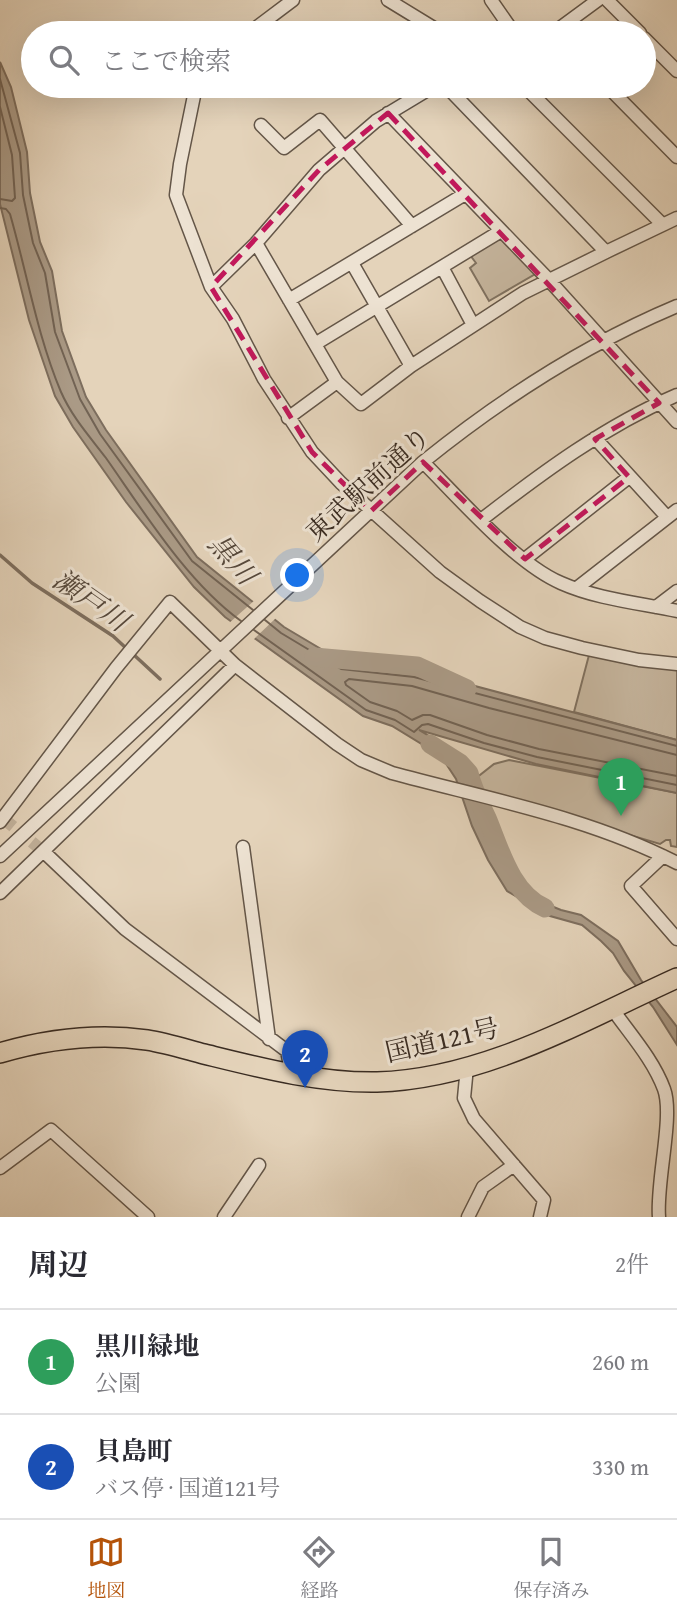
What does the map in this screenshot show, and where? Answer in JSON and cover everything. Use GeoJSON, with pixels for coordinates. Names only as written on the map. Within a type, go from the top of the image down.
{"type":"FeatureCollection","features":[{"type":"Feature","properties":{"kind":"highway","name":"国道121号"},"geometry":{"type":"LineString","coordinates":[[0,1053],[80,1036],[113,1037],[149,1040],[292,1075],[376,1082],[418,1078],[467,1067],[506,1054],[677,978]]}},
{"type":"Feature","properties":{"kind":"street"},"geometry":{"type":"LineString","coordinates":[[265,21],[293,0]]}},
{"type":"Feature","properties":{"kind":"street"},"geometry":{"type":"LineString","coordinates":[[388,0],[422,21]]}},
{"type":"Feature","properties":{"kind":"street"},"geometry":{"type":"LineString","coordinates":[[491,0],[506,21]]}},
{"type":"Feature","properties":{"kind":"street"},"geometry":{"type":"LineString","coordinates":[[571,21],[598,0]]}},
{"type":"Feature","properties":{"kind":"street"},"geometry":{"type":"LineString","coordinates":[[607,0],[627,21]]}},
{"type":"Feature","properties":{"kind":"street"},"geometry":{"type":"LineString","coordinates":[[656,49],[677,71]]}},
{"type":"Feature","properties":{"kind":"street"},"geometry":{"type":"LineString","coordinates":[[194,98],[176,195],[211,287],[233,319],[264,379],[312,452],[368,514],[440,572],[527,630],[582,648],[639,660],[677,664]]}},
{"type":"Feature","properties":{"kind":"street"},"geometry":{"type":"LineString","coordinates":[[211,287],[256,243],[319,170],[376,121],[414,98]]}},
{"type":"Feature","properties":{"kind":"street"},"geometry":{"type":"LineString","coordinates":[[458,98],[606,252]]}},
{"type":"Feature","properties":{"kind":"street"},"geometry":{"type":"LineString","coordinates":[[536,98],[662,224]]}},
{"type":"Feature","properties":{"kind":"street"},"geometry":{"type":"LineString","coordinates":[[619,98],[677,157]]}},
{"type":"Feature","properties":{"kind":"street"},"geometry":{"type":"LineString","coordinates":[[388,113],[548,279],[677,422]]}},
{"type":"Feature","properties":{"kind":"street"},"geometry":{"type":"LineString","coordinates":[[261,125],[284,148],[320,120],[412,226]]}},
{"type":"Feature","properties":{"kind":"street"},"geometry":{"type":"LineString","coordinates":[[289,300],[465,194]]}},
{"type":"Feature","properties":{"kind":"street"},"geometry":{"type":"LineString","coordinates":[[256,243],[337,382],[361,404],[411,366],[548,279],[677,218]]}},
{"type":"Feature","properties":{"kind":"street"},"geometry":{"type":"LineString","coordinates":[[315,344],[501,231]]}},
{"type":"Feature","properties":{"kind":"street"},"geometry":{"type":"LineString","coordinates":[[352,263],[411,366]]}},
{"type":"Feature","properties":{"kind":"street"},"geometry":{"type":"LineString","coordinates":[[442,267],[473,325]]}},
{"type":"Feature","properties":{"kind":"street","name":"東武駅前通り"},"geometry":{"type":"LineString","coordinates":[[0,856],[424,462],[470,424],[552,369],[602,341],[677,306]]}},
{"type":"Feature","properties":{"kind":"street"},"geometry":{"type":"LineString","coordinates":[[288,418],[337,382]]}},
{"type":"Feature","properties":{"kind":"street"},"geometry":{"type":"LineString","coordinates":[[481,520],[541,473],[595,438],[677,395]]}},
{"type":"Feature","properties":{"kind":"street"},"geometry":{"type":"LineString","coordinates":[[577,588],[672,514],[629,477],[595,438]]}},
{"type":"Feature","properties":{"kind":"street"},"geometry":{"type":"LineString","coordinates":[[424,462],[513,552],[559,583],[677,611]]}},
{"type":"Feature","properties":{"kind":"street"},"geometry":{"type":"LineString","coordinates":[[524,559],[629,477]]}},
{"type":"Feature","properties":{"kind":"street"},"geometry":{"type":"LineString","coordinates":[[656,607],[677,591]]}},
{"type":"Feature","properties":{"kind":"street"},"geometry":{"type":"LineString","coordinates":[[1,819],[170,602],[223,649],[234,665],[361,760],[392,773],[608,832],[677,863]]}},
{"type":"Feature","properties":{"kind":"street"},"geometry":{"type":"LineString","coordinates":[[0,893],[234,665]]}},
{"type":"Feature","properties":{"kind":"street"},"geometry":{"type":"LineString","coordinates":[[243,848],[269,1039]]}},
{"type":"Feature","properties":{"kind":"street"},"geometry":{"type":"LineString","coordinates":[[44,852],[125,929],[286,1051],[292,1075]]}},
{"type":"Feature","properties":{"kind":"street"},"geometry":{"type":"LineString","coordinates":[[663,856],[631,886],[677,939]]}},
{"type":"Feature","properties":{"kind":"street"},"geometry":{"type":"LineString","coordinates":[[611,1007],[654,1070],[665,1091],[667,1112],[657,1196],[659,1217]]}},
{"type":"Feature","properties":{"kind":"street"},"geometry":{"type":"LineString","coordinates":[[467,1067],[464,1098],[474,1119],[544,1200],[540,1217]]}},
{"type":"Feature","properties":{"kind":"street"},"geometry":{"type":"LineString","coordinates":[[0,1168],[51,1130],[148,1217]]}},
{"type":"Feature","properties":{"kind":"street"},"geometry":{"type":"LineString","coordinates":[[472,1215],[483,1187],[514,1165]]}},
{"type":"Feature","properties":{"kind":"street"},"geometry":{"type":"LineString","coordinates":[[224,1217],[259,1166]]}},
{"type":"Feature","properties":{"kind":"highlighted area"},"geometry":{"type":"Polygon","coordinates":[[[388,113],[659,403],[595,439],[629,477],[525,559],[423,462],[371,511],[312,452],[211,287],[319,170],[388,113]]]}},
{"type":"Feature","properties":{"kind":"shaded area"},"geometry":{"type":"Polygon","coordinates":[[[497,238],[505,239],[537,273],[489,301],[470,268],[476,263],[470,255],[497,238]]]}},
{"type":"Feature","properties":{"kind":"shaded area"},"geometry":{"type":"Polygon","coordinates":[[[589,655],[677,668],[677,740],[574,712],[589,655]]]}},
{"type":"Feature","properties":{"kind":"shaded area"},"geometry":{"type":"Polygon","coordinates":[[[509,760],[677,793],[677,847],[671,846],[670,840],[660,844],[477,790],[475,779],[494,764],[509,760]]]}},
{"type":"Feature","properties":{"kind":"water"},"geometry":{"type":"Polygon","coordinates":[[[0,62],[11,87],[27,152],[30,193],[40,242],[52,271],[62,331],[86,397],[106,430],[197,557],[284,627],[343,662],[415,670],[677,740],[677,793],[536,764],[419,730],[439,742],[465,774],[477,814],[511,884],[539,901],[581,915],[618,941],[641,980],[677,1027],[677,1045],[653,1007],[601,941],[582,925],[550,916],[507,891],[488,860],[472,826],[456,779],[441,756],[392,726],[363,716],[225,617],[194,587],[126,502],[73,427],[55,396],[29,320],[0,204],[0,62]]]}},
{"type":"Feature","properties":{"kind":"pier"},"geometry":{"type":"Polygon","coordinates":[[[256,599],[277,617],[252,641],[228,624],[256,599]]]}},
{"type":"Feature","properties":{"kind":"waterway","name":"瀬戸川"},"geometry":{"type":"LineString","coordinates":[[0,555],[32,583],[113,636],[127,649]]}},
{"type":"Feature","properties":{"kind":"waterway","name":"瀬戸川"},"geometry":{"type":"LineString","coordinates":[[133,654],[160,679]]}},
{"type":"Feature","properties":{"kind":"waterway","name":"黒川"},"geometry":{"type":"LineString","coordinates":[[314,657],[417,666],[467,689]]}},
{"type":"Feature","properties":{"kind":"waterway"},"geometry":{"type":"LineString","coordinates":[[430,744],[460,763],[469,773],[508,869],[523,892],[545,908]]}},
{"type":"Feature","properties":{"kind":"tunnel"},"geometry":{"type":"LineString","coordinates":[[4,819],[44,852]]}},
{"type":"Feature","properties":{"kind":"place","name":"黒川緑地"},"geometry":{"type":"Point","coordinates":[621,816]}},
{"type":"Feature","properties":{"kind":"place","name":"貝島町"},"geometry":{"type":"Point","coordinates":[305,1088]}}]}
